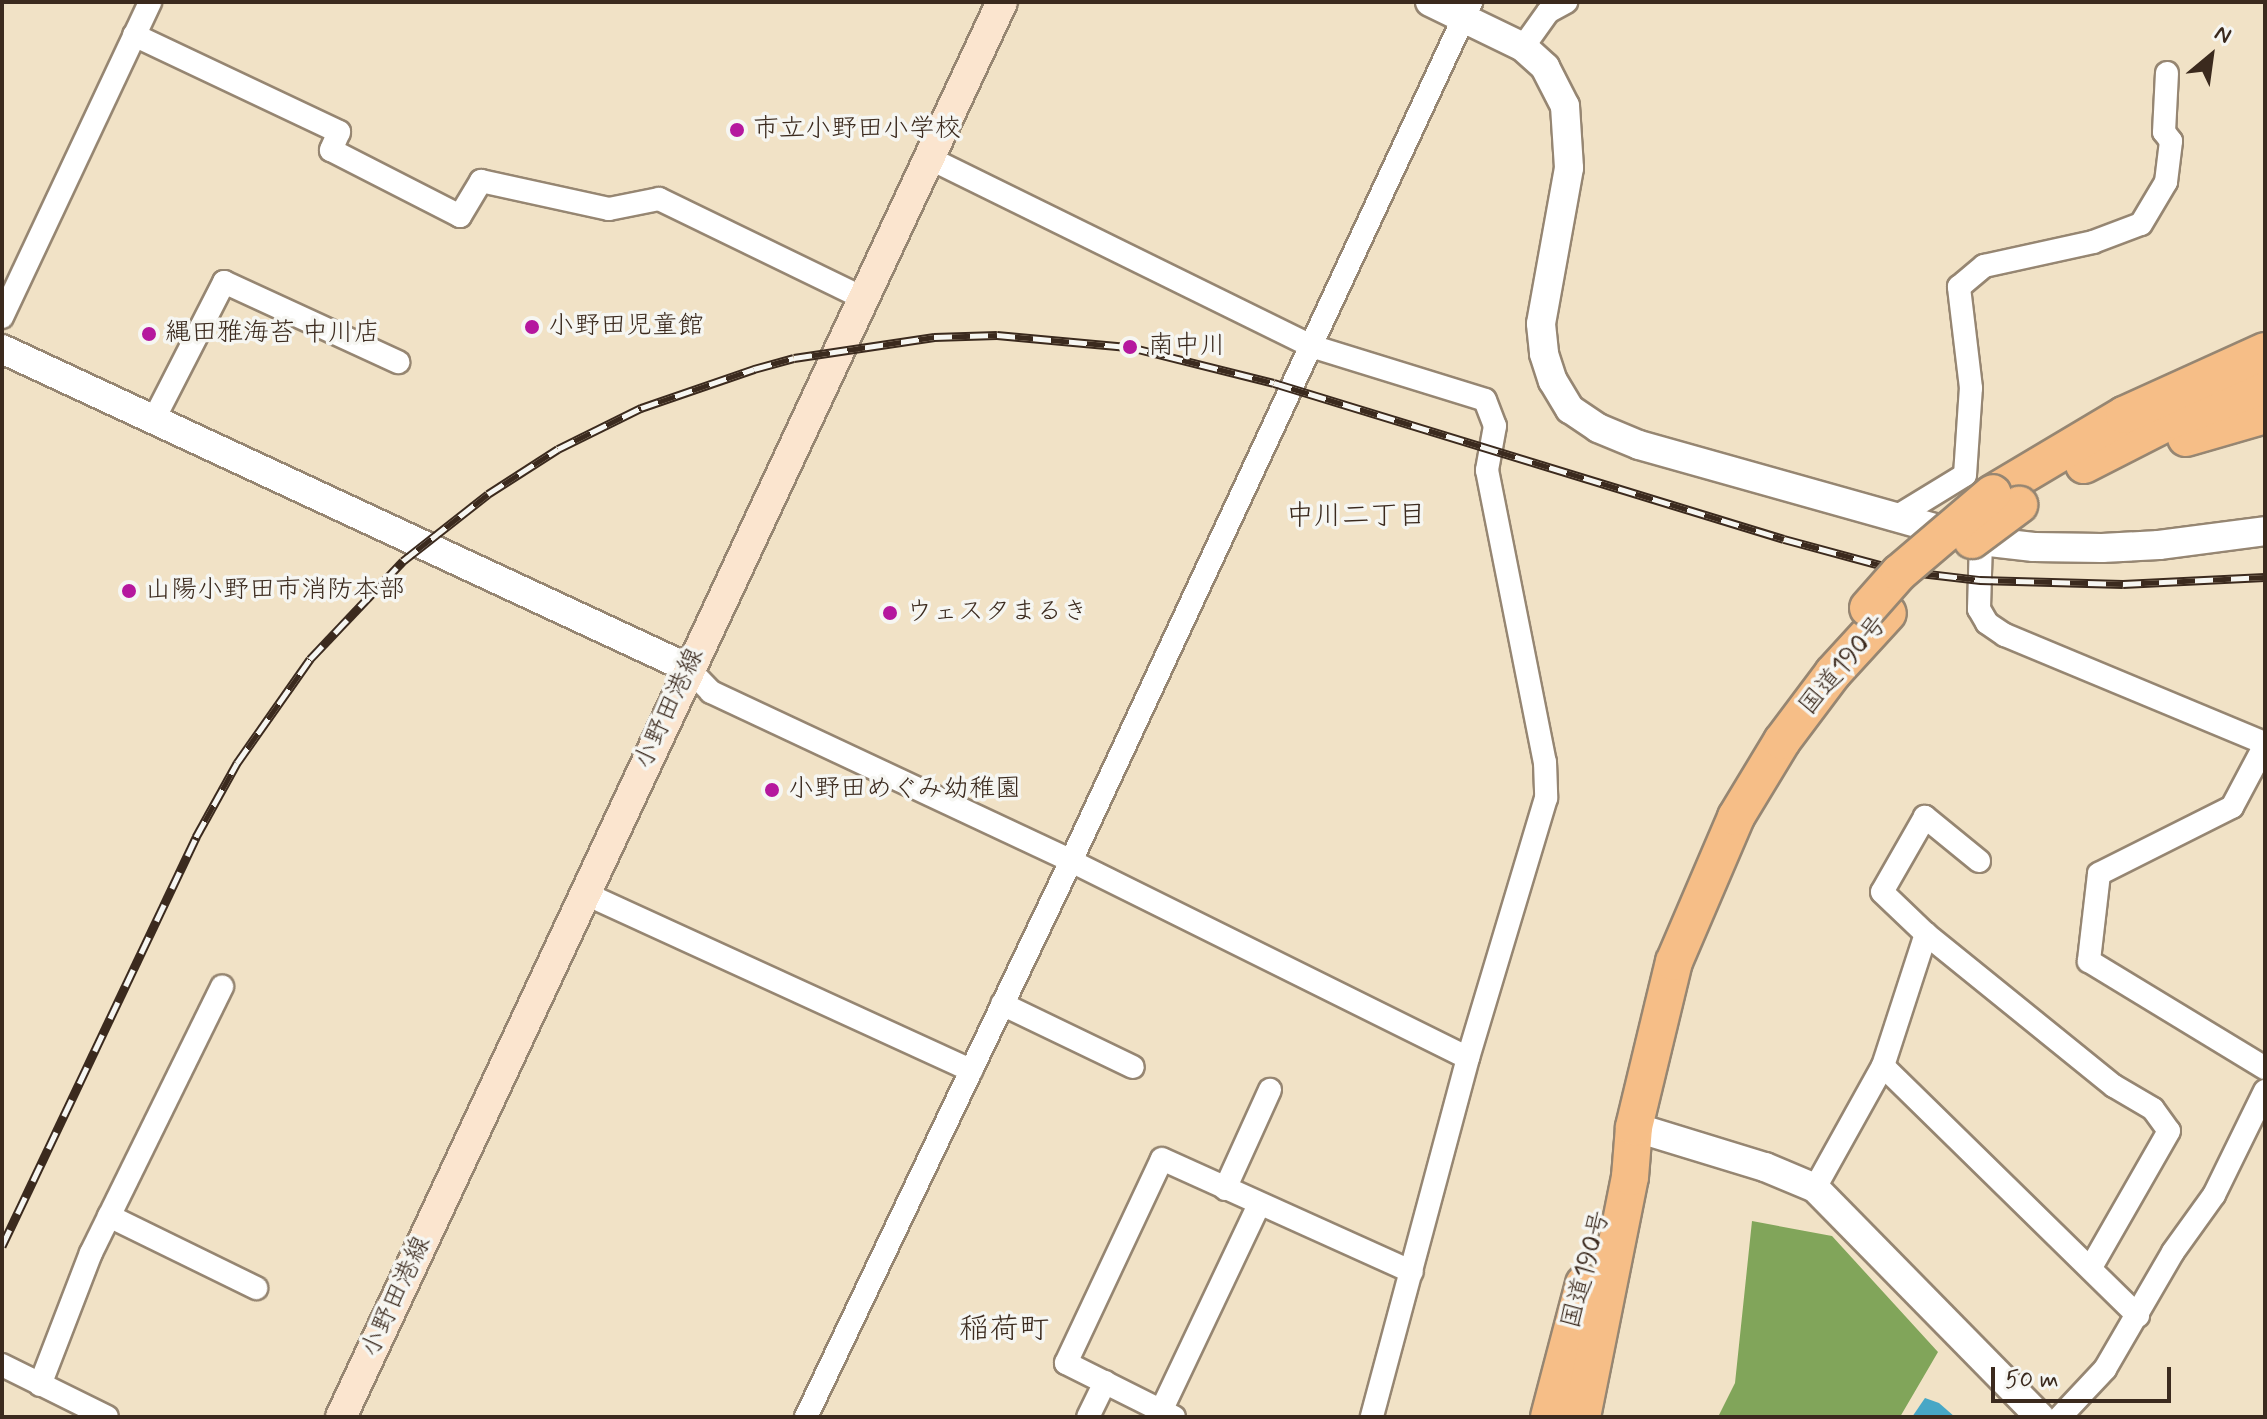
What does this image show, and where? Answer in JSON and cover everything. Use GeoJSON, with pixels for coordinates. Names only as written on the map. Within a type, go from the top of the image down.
{"type":"FeatureCollection","features":[{"type":"Feature","properties":{"kind":"highway"},"geometry":{"type":"LineString","coordinates":[[2006,499],[2124,415],[2265,351]]}},
{"type":"Feature","properties":{"kind":"highway","name":"国道190号"},"geometry":{"type":"LineString","coordinates":[[1582,1417],[1630,1177],[1634,1127],[1674,962],[1736,817],[1782,741],[1878,610],[1956,552],[2006,499],[2172,420],[2265,385]]}},
{"type":"Feature","properties":{"kind":"highway"},"geometry":{"type":"LineString","coordinates":[[2083,465],[2265,415]]}},
{"type":"Feature","properties":{"kind":"highway","name":"国道190号"},"geometry":{"type":"LineString","coordinates":[[1549,1417],[1613,1172],[1634,1127]]}},
{"type":"Feature","properties":{"kind":"main road","name":"小野田港線"},"geometry":{"type":"LineString","coordinates":[[341,1417],[688,668],[1002,2]]}},
{"type":"Feature","properties":{"kind":"street"},"geometry":{"type":"LineString","coordinates":[[2,317],[150,2]]}},
{"type":"Feature","properties":{"kind":"street"},"geometry":{"type":"LineString","coordinates":[[1430,2],[1467,10],[1523,47],[1545,67],[1565,106],[1569,130],[1569,168],[1541,324],[1544,354],[1553,381],[1570,409],[1598,428],[1639,445],[1893,519],[1981,541],[2034,547],[2102,548],[2174,543],[2265,531]]}},
{"type":"Feature","properties":{"kind":"street"},"geometry":{"type":"LineString","coordinates":[[1523,47],[1548,12],[1566,2]]}},
{"type":"Feature","properties":{"kind":"street"},"geometry":{"type":"LineString","coordinates":[[806,1417],[1071,861],[1467,10]]}},
{"type":"Feature","properties":{"kind":"street"},"geometry":{"type":"LineString","coordinates":[[134,35],[339,132],[331,150],[460,216],[481,181],[609,209],[659,199],[863,298]]}},
{"type":"Feature","properties":{"kind":"street"},"geometry":{"type":"LineString","coordinates":[[1893,519],[1965,475],[1971,388],[1959,287],[1984,266],[2093,242],[2141,224],[2166,182],[2171,141],[2164,132],[2167,73]]}},
{"type":"Feature","properties":{"kind":"street"},"geometry":{"type":"LineString","coordinates":[[929,158],[1311,346],[1485,400],[1495,426],[1487,470],[1545,762],[1546,798],[1468,1058],[1372,1417]]}},
{"type":"Feature","properties":{"kind":"street"},"geometry":{"type":"LineString","coordinates":[[154,419],[224,282],[398,362]]}},
{"type":"Feature","properties":{"kind":"street"},"geometry":{"type":"LineString","coordinates":[[2,349],[688,668],[711,692],[1071,861],[1468,1058]]}},
{"type":"Feature","properties":{"kind":"street"},"geometry":{"type":"LineString","coordinates":[[1981,541],[1979,609],[1987,623],[2005,635],[2265,744],[2232,807],[2099,874],[2089,961],[2265,1068]]}},
{"type":"Feature","properties":{"kind":"street"},"geometry":{"type":"LineString","coordinates":[[1979,861],[1925,817],[1882,892],[1926,934],[2114,1086],[2153,1109],[2169,1131],[2091,1267]]}},
{"type":"Feature","properties":{"kind":"street"},"geometry":{"type":"LineString","coordinates":[[584,893],[971,1070]]}},
{"type":"Feature","properties":{"kind":"street"},"geometry":{"type":"LineString","coordinates":[[1815,1188],[1883,1066],[1926,934]]}},
{"type":"Feature","properties":{"kind":"street"},"geometry":{"type":"LineString","coordinates":[[40,1385],[91,1253],[222,987]]}},
{"type":"Feature","properties":{"kind":"street"},"geometry":{"type":"LineString","coordinates":[[1002,1004],[1133,1067]]}},
{"type":"Feature","properties":{"kind":"street"},"geometry":{"type":"LineString","coordinates":[[1883,1066],[2138,1316]]}},
{"type":"Feature","properties":{"kind":"street"},"geometry":{"type":"LineString","coordinates":[[1225,1189],[1270,1090]]}},
{"type":"Feature","properties":{"kind":"street"},"geometry":{"type":"LineString","coordinates":[[2060,1417],[2105,1369],[2173,1252],[2214,1195],[2265,1091]]}},
{"type":"Feature","properties":{"kind":"street"},"geometry":{"type":"LineString","coordinates":[[1634,1127],[1765,1167],[1815,1188],[2040,1417]]}},
{"type":"Feature","properties":{"kind":"street"},"geometry":{"type":"LineString","coordinates":[[1259,1205],[1168,1414],[1066,1363],[1162,1159],[1412,1272]]}},
{"type":"Feature","properties":{"kind":"street"},"geometry":{"type":"LineString","coordinates":[[109,1216],[256,1288]]}},
{"type":"Feature","properties":{"kind":"street"},"geometry":{"type":"LineString","coordinates":[[2,1365],[107,1417]]}},
{"type":"Feature","properties":{"kind":"street"},"geometry":{"type":"LineString","coordinates":[[1088,1417],[1105,1382]]}},
{"type":"Feature","properties":{"kind":"green space"},"geometry":{"type":"Polygon","coordinates":[[[1752,1221],[1832,1236],[1938,1352],[1900,1417],[1718,1417],[1735,1383],[1752,1221]]]}},
{"type":"Feature","properties":{"kind":"water"},"geometry":{"type":"Polygon","coordinates":[[[1925,1398],[1939,1403],[1955,1417],[1912,1417],[1925,1398]]]}},
{"type":"Feature","properties":{"kind":"railway"},"geometry":{"type":"LineString","coordinates":[[2,1246],[196,837],[237,763],[310,659],[403,561],[488,494],[558,449],[641,408],[754,369],[794,358],[934,337],[997,335],[1130,347],[1274,383],[1784,539],[1903,571],[1980,580],[2123,584],[2265,577]]}},
{"type":"Feature","properties":{"kind":"place","name":"市立小野田小学校"},"geometry":{"type":"Point","coordinates":[737,130]}},
{"type":"Feature","properties":{"kind":"place","name":"小野田児童館"},"geometry":{"type":"Point","coordinates":[532,327]}},
{"type":"Feature","properties":{"kind":"place","name":"縄田雅海苔 中川店"},"geometry":{"type":"Point","coordinates":[149,334]}},
{"type":"Feature","properties":{"kind":"place","name":"南中川"},"geometry":{"type":"Point","coordinates":[1130,347]}},
{"type":"Feature","properties":{"kind":"place","name":"山陽小野田市消防本部"},"geometry":{"type":"Point","coordinates":[129,591]}},
{"type":"Feature","properties":{"kind":"place","name":"ウェスタまるき"},"geometry":{"type":"Point","coordinates":[890,613]}},
{"type":"Feature","properties":{"kind":"place","name":"小野田めぐみ幼稚園"},"geometry":{"type":"Point","coordinates":[772,790]}},
{"type":"Feature","properties":{"kind":"district","name":"中川二丁目"},"geometry":{"type":"Point","coordinates":[1356,517]}},
{"type":"Feature","properties":{"kind":"district","name":"稲荷町"},"geometry":{"type":"Point","coordinates":[1004,1330]}}]}
